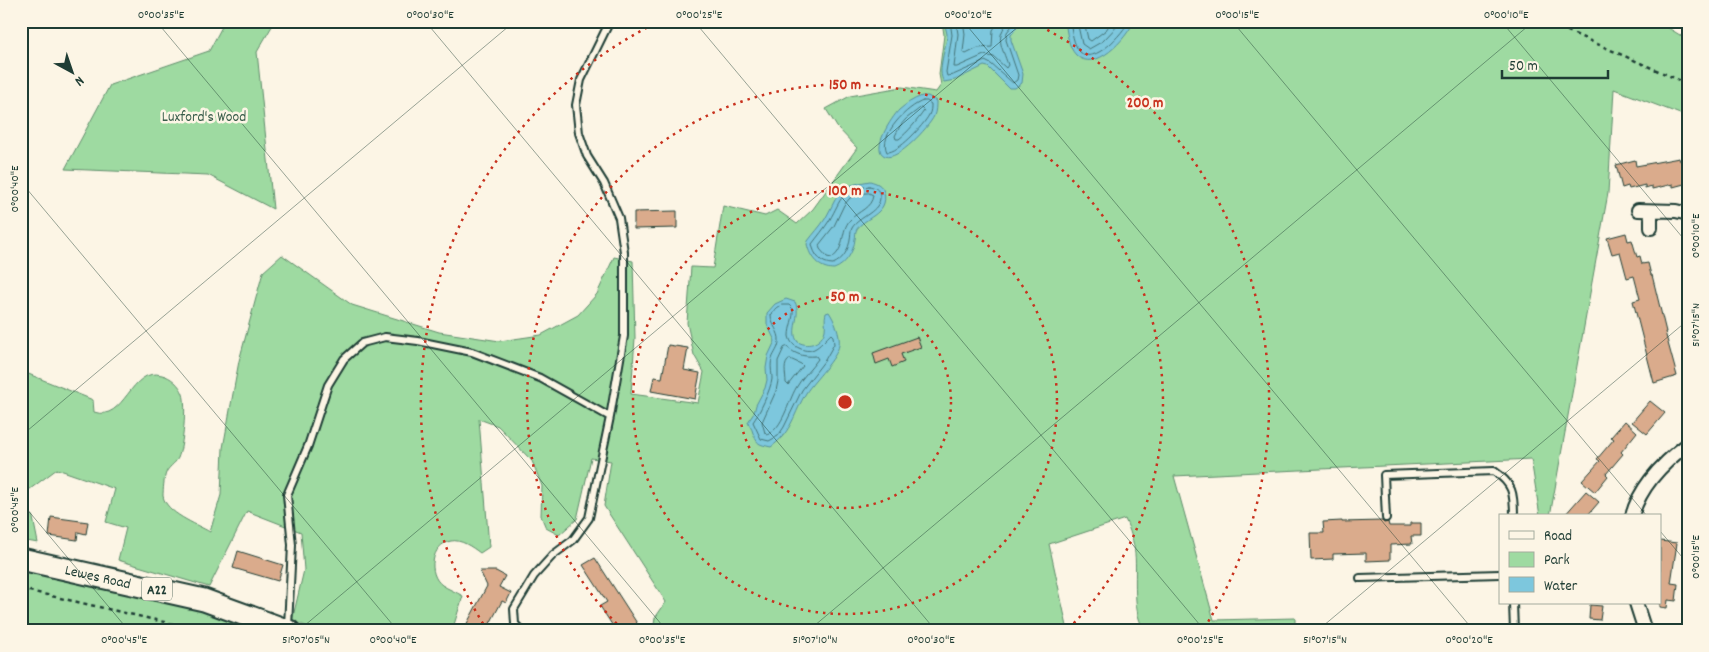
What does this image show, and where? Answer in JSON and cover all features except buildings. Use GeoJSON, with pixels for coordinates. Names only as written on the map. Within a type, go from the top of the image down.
{"type":"FeatureCollection","features":[{"type":"Feature","properties":{"kind":"highway","name":"Lewes Road"},"geometry":{"type":"LineString","coordinates":[[21,559],[204,600],[281,629]]}},
{"type":"Feature","properties":{"kind":"street"},"geometry":{"type":"LineString","coordinates":[[1638,210],[1676,211],[1688,214]]}},
{"type":"Feature","properties":{"kind":"street"},"geometry":{"type":"LineString","coordinates":[[1650,228],[1651,211]]}},
{"type":"Feature","properties":{"kind":"street"},"geometry":{"type":"LineString","coordinates":[[1633,514],[1636,503],[1656,473],[1688,444]]}},
{"type":"Feature","properties":{"kind":"street"},"geometry":{"type":"LineString","coordinates":[[1636,604],[1645,631]]}},
{"type":"Feature","properties":{"kind":"lane"},"geometry":{"type":"LineString","coordinates":[[522,631],[515,624],[514,609],[524,592],[534,576],[552,555],[574,540],[589,518],[610,417],[624,336],[624,252],[619,218],[604,183],[588,156],[578,133],[576,105],[581,80],[610,21]]}},
{"type":"Feature","properties":{"kind":"lane"},"geometry":{"type":"LineString","coordinates":[[281,629],[292,546],[287,495],[308,446],[328,385],[344,359],[362,343],[385,338],[418,341],[472,352],[540,378],[610,417]]}},
{"type":"Feature","properties":{"kind":"lane"},"geometry":{"type":"LineString","coordinates":[[1386,518],[1384,475],[1494,471],[1506,479],[1511,487],[1514,514]]}},
{"type":"Feature","properties":{"kind":"lane"},"geometry":{"type":"LineString","coordinates":[[1360,578],[1499,574]]}},
{"type":"Feature","properties":{"kind":"lane"},"geometry":{"type":"LineString","coordinates":[[1513,604],[1514,631]]}},
{"type":"Feature","properties":{"kind":"path"},"geometry":{"type":"LineString","coordinates":[[1545,21],[1688,84]]}},
{"type":"Feature","properties":{"kind":"path"},"geometry":{"type":"LineString","coordinates":[[21,589],[203,631]]}},
{"type":"Feature","properties":{"kind":"green space","name":"Luxford's Wood"},"geometry":{"type":"Polygon","coordinates":[[[225,21],[275,21],[257,52],[273,209],[208,175],[65,169],[110,85],[209,51],[225,21]]]}},
{"type":"Feature","properties":{"kind":"green space"},"geometry":{"type":"Polygon","coordinates":[[[942,21],[1065,21],[1072,49],[1134,21],[1657,21],[1688,40],[1688,117],[1614,89],[1608,193],[1550,514],[1540,514],[1531,459],[1174,476],[1214,620],[1295,618],[1295,631],[1146,631],[1138,616],[1134,550],[1132,536],[1125,519],[1049,544],[1068,631],[653,631],[655,618],[666,602],[604,506],[611,461],[591,458],[577,519],[559,535],[546,528],[541,516],[542,486],[532,461],[498,426],[479,419],[489,547],[480,553],[462,542],[451,541],[444,543],[439,548],[433,560],[434,574],[437,580],[442,585],[463,596],[452,631],[320,631],[292,621],[304,570],[301,532],[247,511],[209,587],[118,560],[126,528],[106,522],[115,489],[57,469],[22,495],[33,518],[38,543],[21,540],[21,371],[93,400],[94,412],[105,413],[113,410],[142,379],[151,374],[165,376],[175,382],[183,394],[185,408],[184,426],[178,458],[165,475],[163,496],[165,502],[175,513],[210,532],[221,495],[223,448],[239,361],[263,272],[282,255],[352,305],[439,332],[500,341],[541,335],[578,315],[597,294],[614,257],[633,261],[635,338],[631,394],[698,403],[704,372],[694,355],[687,323],[691,267],[713,268],[723,206],[765,216],[777,210],[797,224],[813,209],[857,148],[837,127],[826,109],[850,96],[902,87],[936,92],[941,85],[939,74],[944,35],[942,21]]]}},
{"type":"Feature","properties":{"kind":"green space"},"geometry":{"type":"Polygon","coordinates":[[[21,569],[201,610],[255,631],[21,631],[21,569]]]}},
{"type":"Feature","properties":{"kind":"water"},"geometry":{"type":"Polygon","coordinates":[[[944,21],[1022,21],[1011,35],[1011,40],[1023,74],[1022,83],[1015,88],[1009,88],[988,67],[984,66],[955,80],[944,82],[941,65],[947,34],[944,21]]]}},
{"type":"Feature","properties":{"kind":"water"},"geometry":{"type":"Polygon","coordinates":[[[1065,21],[1134,21],[1125,36],[1110,52],[1092,60],[1084,60],[1076,55],[1071,48],[1065,21]]]}},
{"type":"Feature","properties":{"kind":"water"},"geometry":{"type":"Polygon","coordinates":[[[922,96],[928,96],[936,101],[934,116],[931,121],[904,149],[897,154],[885,156],[881,153],[881,141],[892,119],[899,110],[922,96]]]}},
{"type":"Feature","properties":{"kind":"water"},"geometry":{"type":"Polygon","coordinates":[[[870,181],[882,188],[885,200],[883,206],[856,231],[851,253],[846,261],[834,269],[820,265],[810,254],[808,241],[825,219],[840,192],[850,186],[870,181]]]}},
{"type":"Feature","properties":{"kind":"water"},"geometry":{"type":"Polygon","coordinates":[[[786,299],[795,302],[797,307],[795,333],[798,342],[811,344],[818,341],[825,330],[825,317],[826,313],[829,312],[837,328],[839,345],[830,363],[806,393],[784,435],[771,447],[757,442],[748,422],[765,388],[768,356],[775,341],[767,324],[767,313],[775,304],[786,299]]]}}]}
